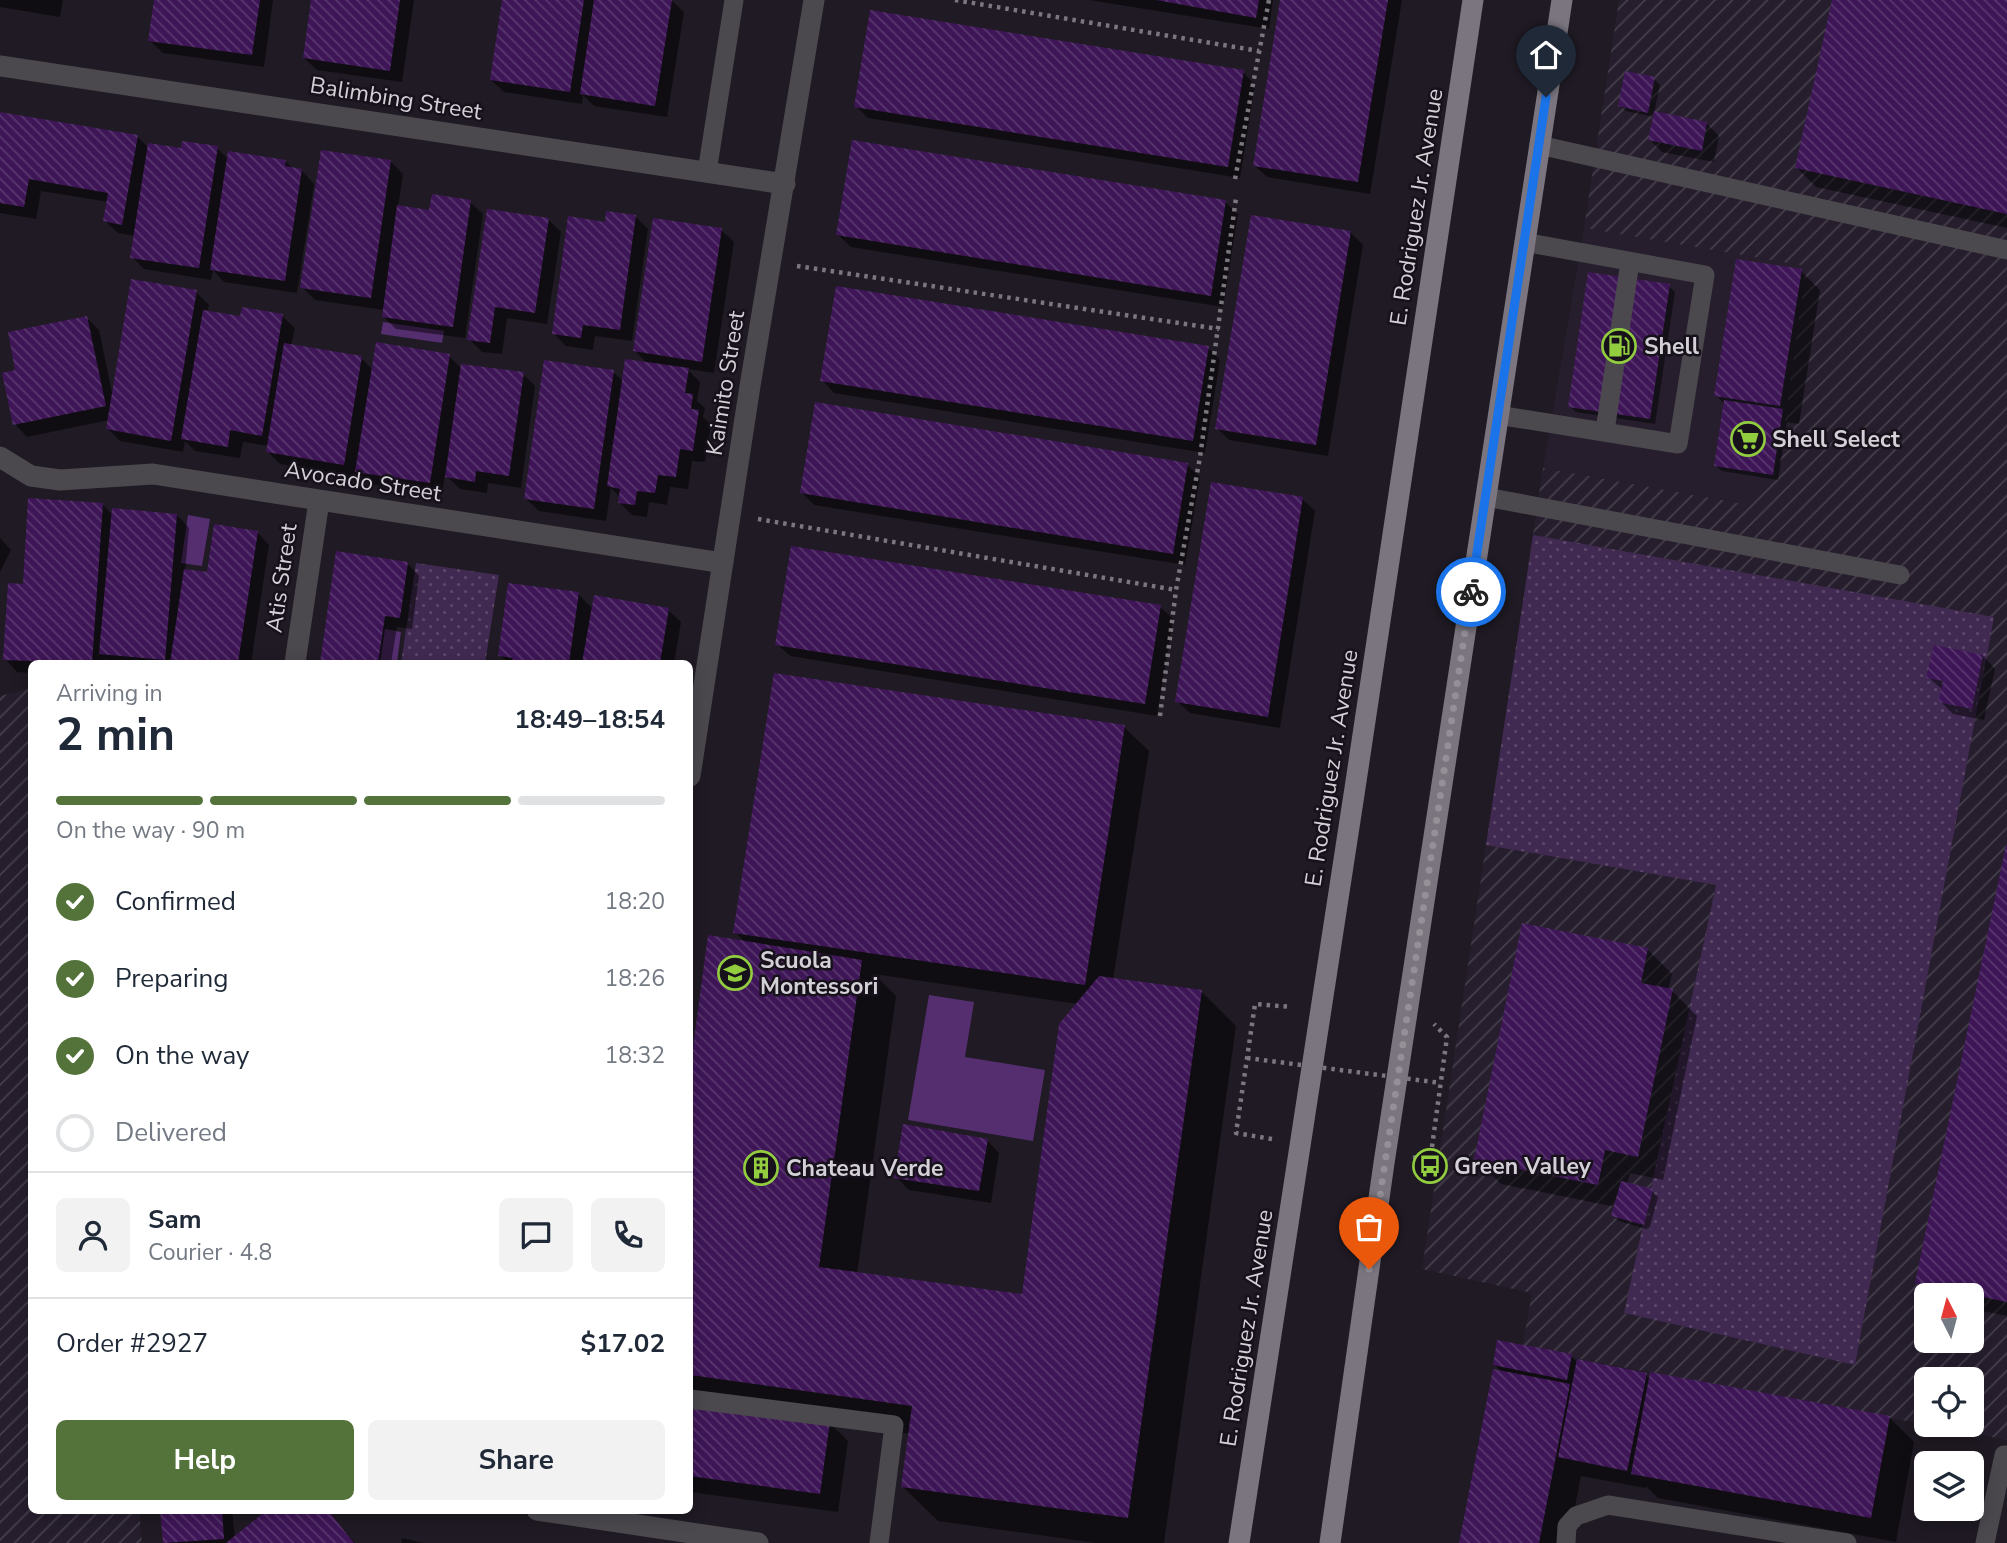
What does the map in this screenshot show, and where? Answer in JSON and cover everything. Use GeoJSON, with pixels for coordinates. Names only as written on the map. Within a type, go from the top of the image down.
{"type":"FeatureCollection","features":[{"type":"Feature","properties":{"kind":"main road","name":"E. Rodriguez Jr. Avenue"},"geometry":{"type":"LineString","coordinates":[[1239,1543],[1473,0]]}},
{"type":"Feature","properties":{"kind":"main road"},"geometry":{"type":"LineString","coordinates":[[1330,1543],[1383,1174],[1562,0]]}},
{"type":"Feature","properties":{"kind":"street","name":"Kaimito Street"},"geometry":{"type":"LineString","coordinates":[[693,757],[814,0]]}},
{"type":"Feature","properties":{"kind":"street","name":"Balimbing Street"},"geometry":{"type":"LineString","coordinates":[[0,66],[785,184]]}},
{"type":"Feature","properties":{"kind":"street","name":"Avocado Street"},"geometry":{"type":"LineString","coordinates":[[0,457],[31,476],[60,480],[153,474],[723,563]]}},
{"type":"Feature","properties":{"kind":"street","name":"Atis Street"},"geometry":{"type":"LineString","coordinates":[[295,660],[319,501]]}},
{"type":"Feature","properties":{"kind":"street"},"geometry":{"type":"LineString","coordinates":[[576,1514],[758,1543]]}},
{"type":"Feature","properties":{"kind":"lane"},"geometry":{"type":"LineString","coordinates":[[708,172],[734,0]]}},
{"type":"Feature","properties":{"kind":"lane"},"geometry":{"type":"LineString","coordinates":[[1539,145],[2007,250]]}},
{"type":"Feature","properties":{"kind":"lane"},"geometry":{"type":"LineString","coordinates":[[1498,415],[1678,444],[1705,275],[1524,242]]}},
{"type":"Feature","properties":{"kind":"lane"},"geometry":{"type":"LineString","coordinates":[[1605,431],[1630,262]]}},
{"type":"Feature","properties":{"kind":"lane"},"geometry":{"type":"LineString","coordinates":[[1486,497],[1900,575]]}},
{"type":"Feature","properties":{"kind":"lane"},"geometry":{"type":"LineString","coordinates":[[693,1399],[894,1425],[880,1543]]}},
{"type":"Feature","properties":{"kind":"lane"},"geometry":{"type":"LineString","coordinates":[[1985,1543],[2004,1455],[2007,1455]]}},
{"type":"Feature","properties":{"kind":"lane"},"geometry":{"type":"LineString","coordinates":[[1566,1543],[1567,1526],[1576,1516],[1608,1505],[1847,1543]]}},
{"type":"Feature","properties":{"kind":"path"},"geometry":{"type":"LineString","coordinates":[[956,0],[1259,51]]}},
{"type":"Feature","properties":{"kind":"path"},"geometry":{"type":"LineString","coordinates":[[1235,179],[1269,0]]}},
{"type":"Feature","properties":{"kind":"path"},"geometry":{"type":"LineString","coordinates":[[1160,716],[1176,590],[1200,457],[1236,198]]}},
{"type":"Feature","properties":{"kind":"path"},"geometry":{"type":"LineString","coordinates":[[772,262],[1219,329]]}},
{"type":"Feature","properties":{"kind":"path"},"geometry":{"type":"LineString","coordinates":[[730,515],[1176,590]]}},
{"type":"Feature","properties":{"kind":"path"},"geometry":{"type":"LineString","coordinates":[[1236,1133],[1255,1004],[1321,1009]]}},
{"type":"Feature","properties":{"kind":"path"},"geometry":{"type":"LineString","coordinates":[[1431,1154],[1447,1037]]}},
{"type":"Feature","properties":{"kind":"path"},"geometry":{"type":"LineString","coordinates":[[1247,1058],[1441,1083]]}},
{"type":"Feature","properties":{"kind":"shaded area"},"geometry":{"type":"Polygon","coordinates":[[[1619,0],[2007,0],[2007,1440],[1984,1436],[1984,1367],[1914,1367],[1914,1422],[1522,1348],[1532,1293],[1422,1269],[1486,845],[1716,885],[1624,1313],[1855,1365],[1993,618],[1533,535],[1543,468],[1750,505],[1777,478],[1806,266],[1584,228],[1619,0]]]}},
{"type":"Feature","properties":{"kind":"shaded area"},"geometry":{"type":"Polygon","coordinates":[[[1584,228],[1806,266],[1777,478],[1750,505],[1543,468],[1584,228]]]}},
{"type":"Feature","properties":{"kind":"shaded area"},"geometry":{"type":"Polygon","coordinates":[[[383,322],[444,331],[442,343],[381,334],[383,322]]]}},
{"type":"Feature","properties":{"kind":"shaded area"},"geometry":{"type":"Polygon","coordinates":[[[188,515],[210,519],[202,566],[181,563],[188,515]]]}},
{"type":"Feature","properties":{"kind":"shaded area"},"geometry":{"type":"Polygon","coordinates":[[[1533,535],[1994,617],[1855,1365],[1624,1313],[1716,885],[1486,845],[1533,535]]]}},
{"type":"Feature","properties":{"kind":"shaded area"},"geometry":{"type":"Polygon","coordinates":[[[416,563],[499,575],[485,660],[401,660],[416,563]]]}},
{"type":"Feature","properties":{"kind":"shaded area"},"geometry":{"type":"Polygon","coordinates":[[[385,629],[401,632],[397,660],[380,660],[385,629]]]}},
{"type":"Feature","properties":{"kind":"shaded area"},"geometry":{"type":"Polygon","coordinates":[[[28,689],[28,1514],[139,1514],[142,1543],[0,1543],[0,696],[28,689]]]}},
{"type":"Feature","properties":{"kind":"shaded area"},"geometry":{"type":"Polygon","coordinates":[[[929,995],[974,1002],[965,1057],[1045,1070],[1033,1141],[908,1120],[929,995]]]}},
{"type":"Feature","properties":{"kind":"building"},"geometry":{"type":"Polygon","coordinates":[[[154,0],[260,0],[252,55],[148,41],[154,0]]]}},
{"type":"Feature","properties":{"kind":"building"},"geometry":{"type":"Polygon","coordinates":[[[311,0],[400,0],[390,71],[303,58],[311,0]]]}},
{"type":"Feature","properties":{"kind":"building"},"geometry":{"type":"Polygon","coordinates":[[[502,0],[584,0],[570,92],[490,80],[502,0]]]}},
{"type":"Feature","properties":{"kind":"building"},"geometry":{"type":"Polygon","coordinates":[[[594,0],[672,0],[655,106],[580,94],[594,0]]]}},
{"type":"Feature","properties":{"kind":"building"},"geometry":{"type":"Polygon","coordinates":[[[1156,0],[1259,0],[1256,18],[1156,0]]]}},
{"type":"Feature","properties":{"kind":"building"},"geometry":{"type":"Polygon","coordinates":[[[1280,0],[1388,0],[1358,182],[1253,166],[1280,0]]]}},
{"type":"Feature","properties":{"kind":"building"},"geometry":{"type":"Polygon","coordinates":[[[1832,0],[2007,0],[2007,214],[1795,168],[1832,0]]]}},
{"type":"Feature","properties":{"kind":"building"},"geometry":{"type":"Polygon","coordinates":[[[870,10],[1244,70],[1228,167],[854,107],[870,10]]]}},
{"type":"Feature","properties":{"kind":"building"},"geometry":{"type":"Polygon","coordinates":[[[1625,71],[1655,77],[1648,113],[1618,106],[1625,71]]]}},
{"type":"Feature","properties":{"kind":"building"},"geometry":{"type":"Polygon","coordinates":[[[1654,111],[1707,122],[1702,151],[1648,140],[1654,111]]]}},
{"type":"Feature","properties":{"kind":"building"},"geometry":{"type":"Polygon","coordinates":[[[0,112],[138,135],[122,225],[103,221],[108,193],[29,179],[24,207],[0,203],[0,112]]]}},
{"type":"Feature","properties":{"kind":"building"},"geometry":{"type":"Polygon","coordinates":[[[852,140],[1226,200],[1211,296],[836,235],[852,140]]]}},
{"type":"Feature","properties":{"kind":"building"},"geometry":{"type":"Polygon","coordinates":[[[182,141],[218,146],[199,268],[130,258],[148,143],[181,148],[182,141]]]}},
{"type":"Feature","properties":{"kind":"building"},"geometry":{"type":"Polygon","coordinates":[[[321,150],[391,160],[371,298],[300,288],[321,150]]]}},
{"type":"Feature","properties":{"kind":"building"},"geometry":{"type":"Polygon","coordinates":[[[228,151],[286,160],[285,166],[302,169],[285,281],[210,270],[228,151]]]}},
{"type":"Feature","properties":{"kind":"building"},"geometry":{"type":"Polygon","coordinates":[[[432,194],[471,200],[453,327],[382,317],[397,205],[429,210],[432,194]]]}},
{"type":"Feature","properties":{"kind":"building"},"geometry":{"type":"Polygon","coordinates":[[[487,209],[549,218],[535,313],[495,307],[490,343],[467,340],[487,209]]]}},
{"type":"Feature","properties":{"kind":"building"},"geometry":{"type":"Polygon","coordinates":[[[606,211],[636,215],[620,330],[583,325],[581,338],[552,334],[568,216],[605,222],[606,211]]]}},
{"type":"Feature","properties":{"kind":"building"},"geometry":{"type":"Polygon","coordinates":[[[1251,215],[1351,231],[1316,445],[1215,429],[1251,215]]]}},
{"type":"Feature","properties":{"kind":"building"},"geometry":{"type":"Polygon","coordinates":[[[653,218],[722,228],[702,362],[633,351],[653,218]]]}},
{"type":"Feature","properties":{"kind":"building"},"geometry":{"type":"Polygon","coordinates":[[[1736,259],[1802,269],[1780,406],[1714,396],[1736,259]]]}},
{"type":"Feature","properties":{"kind":"building","name":"Shell"},"geometry":{"type":"Polygon","coordinates":[[[1588,272],[1670,284],[1650,419],[1568,407],[1588,272]]]}},
{"type":"Feature","properties":{"kind":"building"},"geometry":{"type":"Polygon","coordinates":[[[131,279],[197,290],[171,441],[106,429],[131,279]]]}},
{"type":"Feature","properties":{"kind":"building"},"geometry":{"type":"Polygon","coordinates":[[[836,286],[1209,346],[1193,441],[820,381],[836,286]]]}},
{"type":"Feature","properties":{"kind":"building"},"geometry":{"type":"Polygon","coordinates":[[[242,307],[283,314],[262,436],[230,430],[228,447],[181,439],[203,310],[240,316],[242,307]]]}},
{"type":"Feature","properties":{"kind":"building"},"geometry":{"type":"Polygon","coordinates":[[[87,316],[106,406],[13,425],[2,373],[15,370],[8,332],[87,316]]]}},
{"type":"Feature","properties":{"kind":"building"},"geometry":{"type":"Polygon","coordinates":[[[376,342],[450,354],[430,483],[355,472],[376,342]]]}},
{"type":"Feature","properties":{"kind":"building"},"geometry":{"type":"Polygon","coordinates":[[[284,343],[362,356],[344,465],[266,452],[284,343]]]}},
{"type":"Feature","properties":{"kind":"building"},"geometry":{"type":"Polygon","coordinates":[[[625,359],[689,368],[685,393],[693,394],[691,409],[699,410],[693,451],[680,449],[676,477],[658,475],[655,493],[637,491],[635,505],[618,503],[620,489],[607,486],[625,359]]]}},
{"type":"Feature","properties":{"kind":"building"},"geometry":{"type":"Polygon","coordinates":[[[544,360],[614,370],[594,509],[524,499],[544,360]]]}},
{"type":"Feature","properties":{"kind":"building"},"geometry":{"type":"Polygon","coordinates":[[[461,364],[524,372],[509,476],[476,471],[475,482],[445,477],[461,364]]]}},
{"type":"Feature","properties":{"kind":"building","name":"Shell Select"},"geometry":{"type":"Polygon","coordinates":[[[1724,400],[1783,409],[1773,475],[1714,466],[1724,400]]]}},
{"type":"Feature","properties":{"kind":"building"},"geometry":{"type":"Polygon","coordinates":[[[815,402],[1188,463],[1173,554],[800,493],[815,402]]]}},
{"type":"Feature","properties":{"kind":"building"},"geometry":{"type":"Polygon","coordinates":[[[1211,482],[1303,497],[1268,717],[1175,702],[1211,482]]]}},
{"type":"Feature","properties":{"kind":"building"},"geometry":{"type":"Polygon","coordinates":[[[28,498],[103,503],[92,660],[3,660],[8,583],[23,584],[28,498]]]}},
{"type":"Feature","properties":{"kind":"building"},"geometry":{"type":"Polygon","coordinates":[[[112,508],[177,514],[165,660],[99,654],[112,508]]]}},
{"type":"Feature","properties":{"kind":"building"},"geometry":{"type":"Polygon","coordinates":[[[214,524],[258,531],[238,660],[170,660],[184,569],[207,572],[214,524]]]}},
{"type":"Feature","properties":{"kind":"building"},"geometry":{"type":"Polygon","coordinates":[[[791,546],[1161,605],[1145,704],[775,645],[791,546]]]}},
{"type":"Feature","properties":{"kind":"building"},"geometry":{"type":"Polygon","coordinates":[[[336,551],[408,562],[400,618],[385,616],[378,660],[320,660],[336,551]]]}},
{"type":"Feature","properties":{"kind":"building"},"geometry":{"type":"Polygon","coordinates":[[[508,583],[579,592],[569,660],[513,660],[498,656],[508,583]]]}},
{"type":"Feature","properties":{"kind":"building"},"geometry":{"type":"Polygon","coordinates":[[[594,595],[669,608],[660,660],[583,660],[594,595]]]}},
{"type":"Feature","properties":{"kind":"building"},"geometry":{"type":"Polygon","coordinates":[[[1934,645],[1983,655],[1972,709],[1938,702],[1943,681],[1926,678],[1934,645]]]}},
{"type":"Feature","properties":{"kind":"building"},"geometry":{"type":"Polygon","coordinates":[[[774,673],[1125,725],[1085,985],[733,933],[774,673]]]}},
{"type":"Feature","properties":{"kind":"building"},"geometry":{"type":"Polygon","coordinates":[[[2007,845],[2007,1302],[1984,1297],[1984,1283],[1915,1283],[2007,845]]]}},
{"type":"Feature","properties":{"kind":"building"},"geometry":{"type":"Polygon","coordinates":[[[1522,923],[1648,948],[1641,983],[1673,989],[1638,1157],[1605,1150],[1598,1185],[1474,1160],[1522,923]]]}},
{"type":"Feature","properties":{"kind":"building","name":"Chateau Verde"},"geometry":{"type":"Polygon","coordinates":[[[708,935],[862,960],[819,1267],[1022,1294],[1059,1024],[1099,976],[1202,990],[1128,1518],[901,1487],[912,1406],[693,1375],[693,1047],[708,935]]]}},
{"type":"Feature","properties":{"kind":"building"},"geometry":{"type":"Polygon","coordinates":[[[903,1124],[988,1139],[979,1191],[894,1178],[903,1124]]]}},
{"type":"Feature","properties":{"kind":"building"},"geometry":{"type":"Polygon","coordinates":[[[1621,1181],[1653,1189],[1644,1225],[1611,1216],[1621,1181]]]}},
{"type":"Feature","properties":{"kind":"building"},"geometry":{"type":"Polygon","coordinates":[[[1497,1340],[1572,1354],[1567,1380],[1493,1365],[1497,1340]]]}},
{"type":"Feature","properties":{"kind":"building"},"geometry":{"type":"Polygon","coordinates":[[[1577,1359],[1647,1373],[1627,1471],[1558,1457],[1577,1359]]]}},
{"type":"Feature","properties":{"kind":"building"},"geometry":{"type":"Polygon","coordinates":[[[1493,1369],[1570,1384],[1539,1543],[1459,1543],[1493,1369]]]}},
{"type":"Feature","properties":{"kind":"building"},"geometry":{"type":"Polygon","coordinates":[[[1650,1372],[1890,1416],[1871,1518],[1631,1474],[1650,1372]]]}},
{"type":"Feature","properties":{"kind":"building"},"geometry":{"type":"Polygon","coordinates":[[[693,1402],[830,1421],[820,1494],[693,1476],[693,1402]]]}},
{"type":"Feature","properties":{"kind":"building"},"geometry":{"type":"Polygon","coordinates":[[[160,1514],[222,1514],[224,1539],[163,1543],[160,1514]]]}},
{"type":"Feature","properties":{"kind":"building"},"geometry":{"type":"Polygon","coordinates":[[[262,1514],[331,1514],[354,1543],[226,1543],[262,1514]]]}},
{"type":"Feature","properties":{"kind":"way so far"},"geometry":{"type":"LineString","coordinates":[[1369,1269],[1471,592]]}},
{"type":"Feature","properties":{"kind":"place","name":"Shell"},"geometry":{"type":"Point","coordinates":[1619,346]}},
{"type":"Feature","properties":{"kind":"place","name":"Shell Select"},"geometry":{"type":"Point","coordinates":[1748,439]}},
{"type":"Feature","properties":{"kind":"place","name":"Scuola Montessori"},"geometry":{"type":"Point","coordinates":[735,973]}},
{"type":"Feature","properties":{"kind":"place","name":"Green Valley"},"geometry":{"type":"Point","coordinates":[1430,1166]}},
{"type":"Feature","properties":{"kind":"place","name":"Chateau Verde"},"geometry":{"type":"Point","coordinates":[761,1168]}},
{"type":"Feature","properties":{"kind":"route"},"geometry":{"type":"LineString","coordinates":[[1471,592],[1546,97]]}}]}
